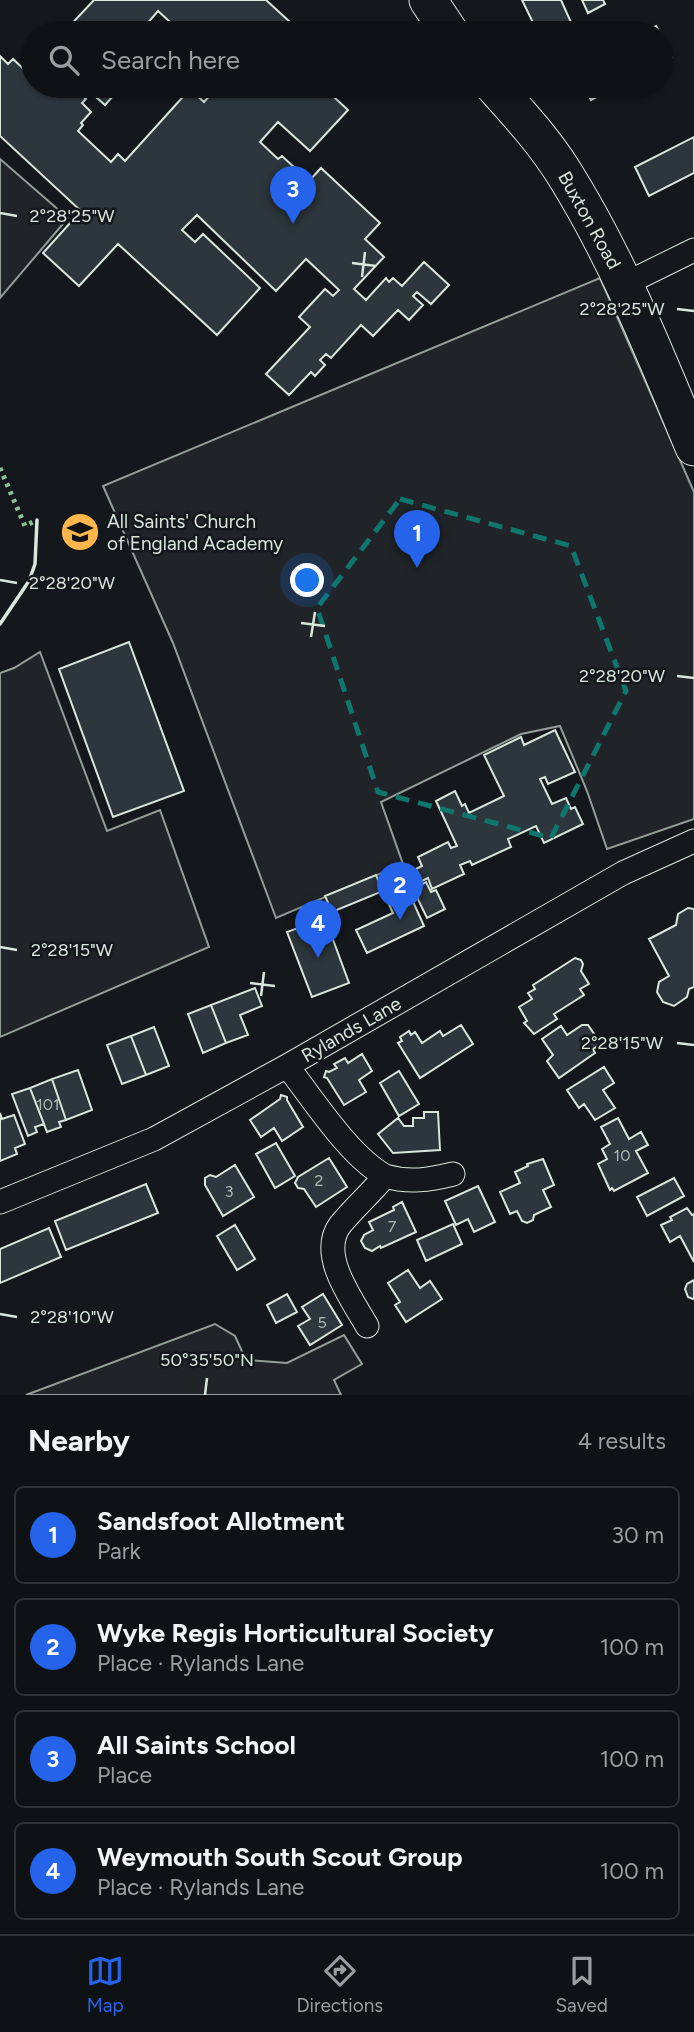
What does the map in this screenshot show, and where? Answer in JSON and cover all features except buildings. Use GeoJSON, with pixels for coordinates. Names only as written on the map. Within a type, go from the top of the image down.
{"type":"FeatureCollection","features":[{"type":"Feature","properties":{"kind":"highway"},"geometry":{"type":"LineString","coordinates":[[428,0],[442,21]]}},
{"type":"Feature","properties":{"kind":"highway","name":"Buxton Road"},"geometry":{"type":"LineString","coordinates":[[505,98],[537,134],[564,173],[625,284],[694,447]]}},
{"type":"Feature","properties":{"kind":"street"},"geometry":{"type":"LineString","coordinates":[[625,284],[694,250]]}},
{"type":"Feature","properties":{"kind":"street","name":"Rylands Lane"},"geometry":{"type":"LineString","coordinates":[[0,1202],[154,1139],[287,1066],[623,873],[694,841]]}},
{"type":"Feature","properties":{"kind":"street"},"geometry":{"type":"LineString","coordinates":[[287,1066],[364,1163],[385,1176],[413,1181],[453,1174]]}},
{"type":"Feature","properties":{"kind":"street"},"geometry":{"type":"LineString","coordinates":[[367,1326],[335,1267],[332,1242],[339,1227],[385,1176]]}},
{"type":"Feature","properties":{"kind":"highlighted area"},"geometry":{"type":"Polygon","coordinates":[[[400,499],[571,546],[626,691],[551,838],[378,792],[317,608],[400,499]]]}},
{"type":"Feature","properties":{"kind":"shaded area"},"geometry":{"type":"Polygon","coordinates":[[[0,159],[68,218],[0,298],[0,159]]]}},
{"type":"Feature","properties":{"kind":"shaded area"},"geometry":{"type":"Polygon","coordinates":[[[600,278],[694,492],[694,819],[607,849],[560,726],[521,734],[381,802],[403,864],[276,918],[173,643],[103,486],[600,278]]]}},
{"type":"Feature","properties":{"kind":"shaded area"},"geometry":{"type":"Polygon","coordinates":[[[40,652],[107,831],[160,810],[209,947],[0,1037],[0,673],[40,652]]]}},
{"type":"Feature","properties":{"kind":"shaded area"},"geometry":{"type":"Polygon","coordinates":[[[215,1324],[235,1336],[246,1360],[287,1363],[344,1335],[362,1364],[334,1380],[341,1395],[26,1395],[215,1324]]]}},
{"type":"Feature","properties":{"kind":"hedge"},"geometry":{"type":"LineString","coordinates":[[0,468],[25,526],[37,520]]}},
{"type":"Feature","properties":{"kind":"wall"},"geometry":{"type":"LineString","coordinates":[[0,624],[29,581],[35,564],[37,520]]}},
{"type":"Feature","properties":{"kind":"place","name":"All Saints School"},"geometry":{"type":"Point","coordinates":[293,224]}},
{"type":"Feature","properties":{"kind":"place","name":"All Saints' Church of England Academy"},"geometry":{"type":"Point","coordinates":[80,532]}},
{"type":"Feature","properties":{"kind":"place","name":"Sandsfoot Allotment"},"geometry":{"type":"Point","coordinates":[417,568]}},
{"type":"Feature","properties":{"kind":"place","name":"Wyke Regis Horticultural Society"},"geometry":{"type":"Point","coordinates":[400,920]}},
{"type":"Feature","properties":{"kind":"place","name":"Weymouth South Scout Group"},"geometry":{"type":"Point","coordinates":[318,958]}}]}
